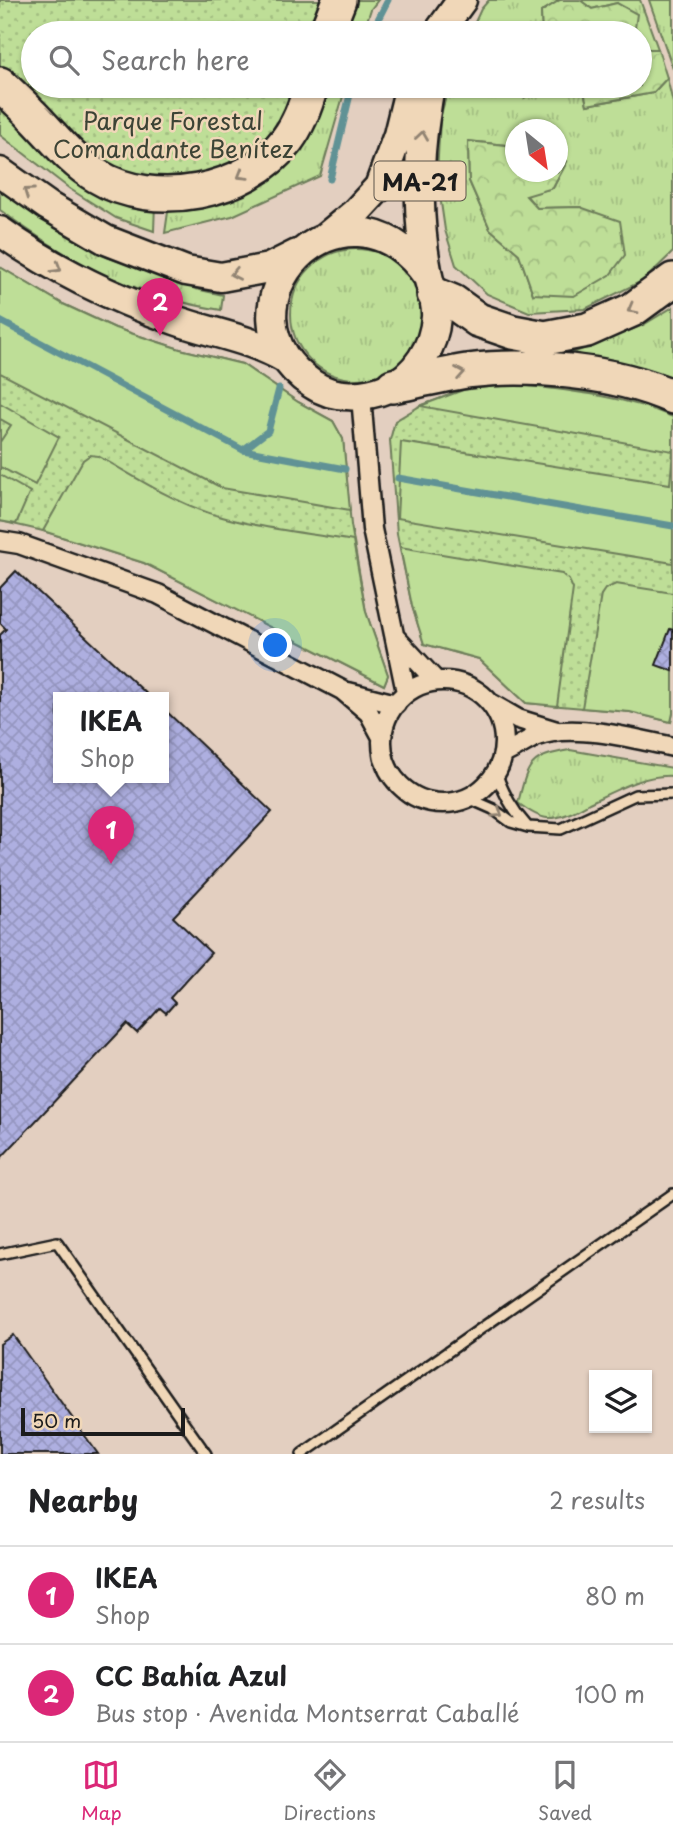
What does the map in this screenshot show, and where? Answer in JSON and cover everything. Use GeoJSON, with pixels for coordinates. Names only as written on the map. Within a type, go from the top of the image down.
{"type":"FeatureCollection","features":[{"type":"Feature","properties":{"kind":"highway"},"geometry":{"type":"LineString","coordinates":[[331,21],[339,0]]}},
{"type":"Feature","properties":{"kind":"highway"},"geometry":{"type":"LineString","coordinates":[[0,84],[31,113],[68,156],[99,178],[137,191],[166,195],[198,192],[233,181],[262,163],[287,140],[304,110],[308,98]]}},
{"type":"Feature","properties":{"kind":"highway"},"geometry":{"type":"LineString","coordinates":[[431,286],[478,320],[513,332],[545,338],[587,330],[632,310],[673,280]]}},
{"type":"Feature","properties":{"kind":"highway"},"geometry":{"type":"LineString","coordinates":[[393,386],[468,371],[547,368],[606,377],[673,397]]}},
{"type":"Feature","properties":{"kind":"main road"},"geometry":{"type":"LineString","coordinates":[[447,21],[463,0]]}},
{"type":"Feature","properties":{"kind":"main road"},"geometry":{"type":"LineString","coordinates":[[455,21],[463,0]]}},
{"type":"Feature","properties":{"kind":"main road","name":"MA-21"},"geometry":{"type":"LineString","coordinates":[[326,237],[355,213],[379,187],[398,135],[407,98]]}},
{"type":"Feature","properties":{"kind":"main road","name":"MA-21"},"geometry":{"type":"LineString","coordinates":[[429,98],[420,154],[421,202],[431,286]]}},
{"type":"Feature","properties":{"kind":"main road"},"geometry":{"type":"LineString","coordinates":[[0,172],[48,206],[106,240],[186,271],[221,277],[269,268],[326,237],[350,232],[373,234],[396,243],[415,258],[431,286],[437,316],[433,337],[424,357],[411,374],[393,386],[362,396],[339,395],[318,388],[300,375],[286,359],[277,342],[273,303],[282,276],[300,253]]}},
{"type":"Feature","properties":{"kind":"main road"},"geometry":{"type":"LineString","coordinates":[[0,230],[24,248],[82,282],[178,322],[261,345],[286,359]]}},
{"type":"Feature","properties":{"kind":"street"},"geometry":{"type":"LineString","coordinates":[[362,396],[372,529],[396,638],[401,698]]}},
{"type":"Feature","properties":{"kind":"street"},"geometry":{"type":"LineString","coordinates":[[0,541],[19,544],[158,594],[342,690],[369,713],[382,737]]}},
{"type":"Feature","properties":{"kind":"street"},"geometry":{"type":"LineString","coordinates":[[396,638],[436,681]]}},
{"type":"Feature","properties":{"kind":"street"},"geometry":{"type":"LineString","coordinates":[[491,703],[500,717],[505,736],[503,754],[496,772],[485,787],[468,798],[449,803],[430,802],[411,794],[397,782],[387,768],[382,751],[382,737],[388,716],[401,698],[418,684],[436,681],[456,681],[474,688],[491,703],[518,719],[556,731],[621,735],[673,747]]}},
{"type":"Feature","properties":{"kind":"street"},"geometry":{"type":"LineString","coordinates":[[342,690],[401,698]]}},
{"type":"Feature","properties":{"kind":"street"},"geometry":{"type":"LineString","coordinates":[[503,754],[538,736],[556,731]]}},
{"type":"Feature","properties":{"kind":"lane"},"geometry":{"type":"LineString","coordinates":[[496,772],[514,811],[528,827]]}},
{"type":"Feature","properties":{"kind":"lane"},"geometry":{"type":"LineString","coordinates":[[468,798],[493,808],[511,822],[528,827],[561,829],[635,795],[673,794]]}},
{"type":"Feature","properties":{"kind":"lane"},"geometry":{"type":"LineString","coordinates":[[302,1454],[673,1194]]}},
{"type":"Feature","properties":{"kind":"lane"},"geometry":{"type":"LineString","coordinates":[[0,1255],[57,1242],[206,1454]]}},
{"type":"Feature","properties":{"kind":"green space","name":"Parque Forestal Comandante Benítez"},"geometry":{"type":"Polygon","coordinates":[[[0,0],[325,0],[317,21],[21,21],[21,85],[0,66],[0,0]]]}},
{"type":"Feature","properties":{"kind":"green space"},"geometry":{"type":"Polygon","coordinates":[[[352,0],[378,0],[367,21],[345,21],[352,0]]]}},
{"type":"Feature","properties":{"kind":"green space"},"geometry":{"type":"Polygon","coordinates":[[[489,0],[560,0],[541,12],[541,21],[476,21],[489,0]]]}},
{"type":"Feature","properties":{"kind":"green space"},"geometry":{"type":"Polygon","coordinates":[[[560,0],[580,0],[592,9],[617,3],[637,14],[636,21],[541,21],[541,12],[560,0]]]}},
{"type":"Feature","properties":{"kind":"green space"},"geometry":{"type":"Polygon","coordinates":[[[580,0],[640,0],[648,21],[630,21],[617,3],[592,9],[580,0]]]}},
{"type":"Feature","properties":{"kind":"green space"},"geometry":{"type":"Polygon","coordinates":[[[649,0],[673,0],[673,69],[649,0]]]}},
{"type":"Feature","properties":{"kind":"green space"},"geometry":{"type":"Polygon","coordinates":[[[652,33],[658,49],[652,49],[652,33]]]}},
{"type":"Feature","properties":{"kind":"green space"},"geometry":{"type":"Polygon","coordinates":[[[652,49],[658,49],[667,78],[653,93],[652,49]]]}},
{"type":"Feature","properties":{"kind":"green space"},"geometry":{"type":"Polygon","coordinates":[[[667,78],[673,103],[673,252],[644,280],[585,309],[529,312],[487,294],[456,265],[445,230],[437,175],[440,118],[446,98],[586,98],[587,105],[626,98],[652,98],[652,93],[667,78]],[[505,119],[505,145],[468,141],[469,181],[490,229],[519,254],[533,294],[580,207],[537,208],[526,195],[553,188],[556,182],[568,182],[568,119],[505,119]]]}},
{"type":"Feature","properties":{"kind":"green space"},"geometry":{"type":"Polygon","coordinates":[[[0,97],[155,203],[154,231],[116,218],[70,189],[0,135],[0,97]]]}},
{"type":"Feature","properties":{"kind":"green space","name":"Parque Forestal Comandante Benítez"},"geometry":{"type":"Polygon","coordinates":[[[35,98],[293,98],[281,125],[265,144],[244,160],[221,171],[168,181],[142,178],[118,171],[96,158],[35,98]]]}},
{"type":"Feature","properties":{"kind":"green space"},"geometry":{"type":"Polygon","coordinates":[[[307,98],[343,98],[320,176],[232,216],[165,233],[169,205],[307,98]]]}},
{"type":"Feature","properties":{"kind":"green space"},"geometry":{"type":"Polygon","coordinates":[[[586,98],[626,98],[587,105],[586,98]]]}},
{"type":"Feature","properties":{"kind":"green space"},"geometry":{"type":"Polygon","coordinates":[[[468,141],[505,145],[505,182],[556,182],[553,188],[526,196],[537,208],[580,207],[620,221],[625,255],[610,275],[574,296],[533,294],[519,254],[490,229],[469,181],[468,141]]]}},
{"type":"Feature","properties":{"kind":"green space"},"geometry":{"type":"Polygon","coordinates":[[[0,188],[57,229],[107,257],[196,289],[223,295],[221,310],[159,296],[77,261],[0,210],[0,188]]]}},
{"type":"Feature","properties":{"kind":"green space"},"geometry":{"type":"Polygon","coordinates":[[[356,249],[381,254],[402,268],[416,289],[421,314],[416,339],[402,360],[381,374],[356,379],[331,374],[310,360],[296,339],[291,314],[296,289],[310,268],[331,254],[356,249]]]}},
{"type":"Feature","properties":{"kind":"green space"},"geometry":{"type":"Polygon","coordinates":[[[0,267],[63,304],[115,328],[180,349],[242,364],[298,402],[333,421],[343,439],[351,525],[366,612],[388,675],[384,685],[144,563],[43,531],[0,521],[0,267]]]}},
{"type":"Feature","properties":{"kind":"green space"},"geometry":{"type":"Polygon","coordinates":[[[0,267],[63,304],[115,328],[180,349],[242,364],[298,402],[333,421],[343,439],[350,510],[222,488],[0,373],[0,267]]]}},
{"type":"Feature","properties":{"kind":"green space"},"geometry":{"type":"Polygon","coordinates":[[[673,307],[673,377],[645,368],[573,353],[643,325],[673,307]]]}},
{"type":"Feature","properties":{"kind":"green space"},"geometry":{"type":"Polygon","coordinates":[[[510,384],[613,398],[673,417],[673,451],[420,406],[463,390],[510,384]]]}},
{"type":"Feature","properties":{"kind":"green space"},"geometry":{"type":"Polygon","coordinates":[[[463,390],[578,391],[651,408],[673,417],[671,722],[630,712],[526,703],[479,659],[424,644],[412,606],[397,534],[390,440],[395,421],[420,406],[463,390]]]}},
{"type":"Feature","properties":{"kind":"green space"},"geometry":{"type":"Polygon","coordinates":[[[0,403],[59,437],[35,485],[0,467],[0,442],[11,425],[0,419],[0,403]]]}},
{"type":"Feature","properties":{"kind":"green space"},"geometry":{"type":"Polygon","coordinates":[[[401,442],[670,484],[673,451],[673,563],[397,518],[401,442]]]}},
{"type":"Feature","properties":{"kind":"green space"},"geometry":{"type":"Polygon","coordinates":[[[90,455],[98,456],[166,495],[209,513],[262,526],[353,541],[366,612],[388,675],[384,685],[144,563],[43,531],[83,460],[90,455]]]}},
{"type":"Feature","properties":{"kind":"green space"},"geometry":{"type":"Polygon","coordinates":[[[0,475],[30,492],[16,524],[0,521],[0,475]]]}},
{"type":"Feature","properties":{"kind":"green space"},"geometry":{"type":"Polygon","coordinates":[[[400,547],[562,574],[569,580],[573,589],[557,706],[526,703],[479,659],[424,644],[412,606],[400,547]]]}},
{"type":"Feature","properties":{"kind":"green space"},"geometry":{"type":"Polygon","coordinates":[[[616,584],[673,593],[671,722],[630,712],[582,708],[601,595],[605,589],[616,584]]]}},
{"type":"Feature","properties":{"kind":"green space"},"geometry":{"type":"Polygon","coordinates":[[[570,750],[673,768],[673,776],[629,784],[558,817],[539,816],[518,803],[524,779],[532,764],[546,756],[570,750]]]}},
{"type":"Feature","properties":{"kind":"building"},"geometry":{"type":"Polygon","coordinates":[[[16,571],[145,692],[53,692],[53,783],[169,783],[169,714],[272,812],[173,917],[211,953],[170,998],[175,1003],[166,1013],[160,1008],[137,1033],[127,1024],[0,1159],[0,635],[6,629],[0,623],[0,588],[16,571]]]}},
{"type":"Feature","properties":{"kind":"building"},"geometry":{"type":"Polygon","coordinates":[[[670,629],[673,630],[673,671],[656,665],[670,629]]]}},
{"type":"Feature","properties":{"kind":"building"},"geometry":{"type":"Polygon","coordinates":[[[13,1335],[98,1454],[0,1454],[0,1344],[13,1335]]]}},
{"type":"Feature","properties":{"kind":"waterway"},"geometry":{"type":"LineString","coordinates":[[377,21],[388,0]]}},
{"type":"Feature","properties":{"kind":"waterway"},"geometry":{"type":"LineString","coordinates":[[330,179],[349,98]]}},
{"type":"Feature","properties":{"kind":"waterway"},"geometry":{"type":"LineString","coordinates":[[0,321],[243,450],[345,469]]}},
{"type":"Feature","properties":{"kind":"waterway"},"geometry":{"type":"LineString","coordinates":[[243,450],[268,431],[279,389]]}},
{"type":"Feature","properties":{"kind":"waterway"},"geometry":{"type":"LineString","coordinates":[[398,478],[673,526]]}},
{"type":"Feature","properties":{"kind":"place","name":"CC Bahía Azul"},"geometry":{"type":"Point","coordinates":[160,336]}},
{"type":"Feature","properties":{"kind":"place","name":"IKEA"},"geometry":{"type":"Point","coordinates":[111,864]}}]}
